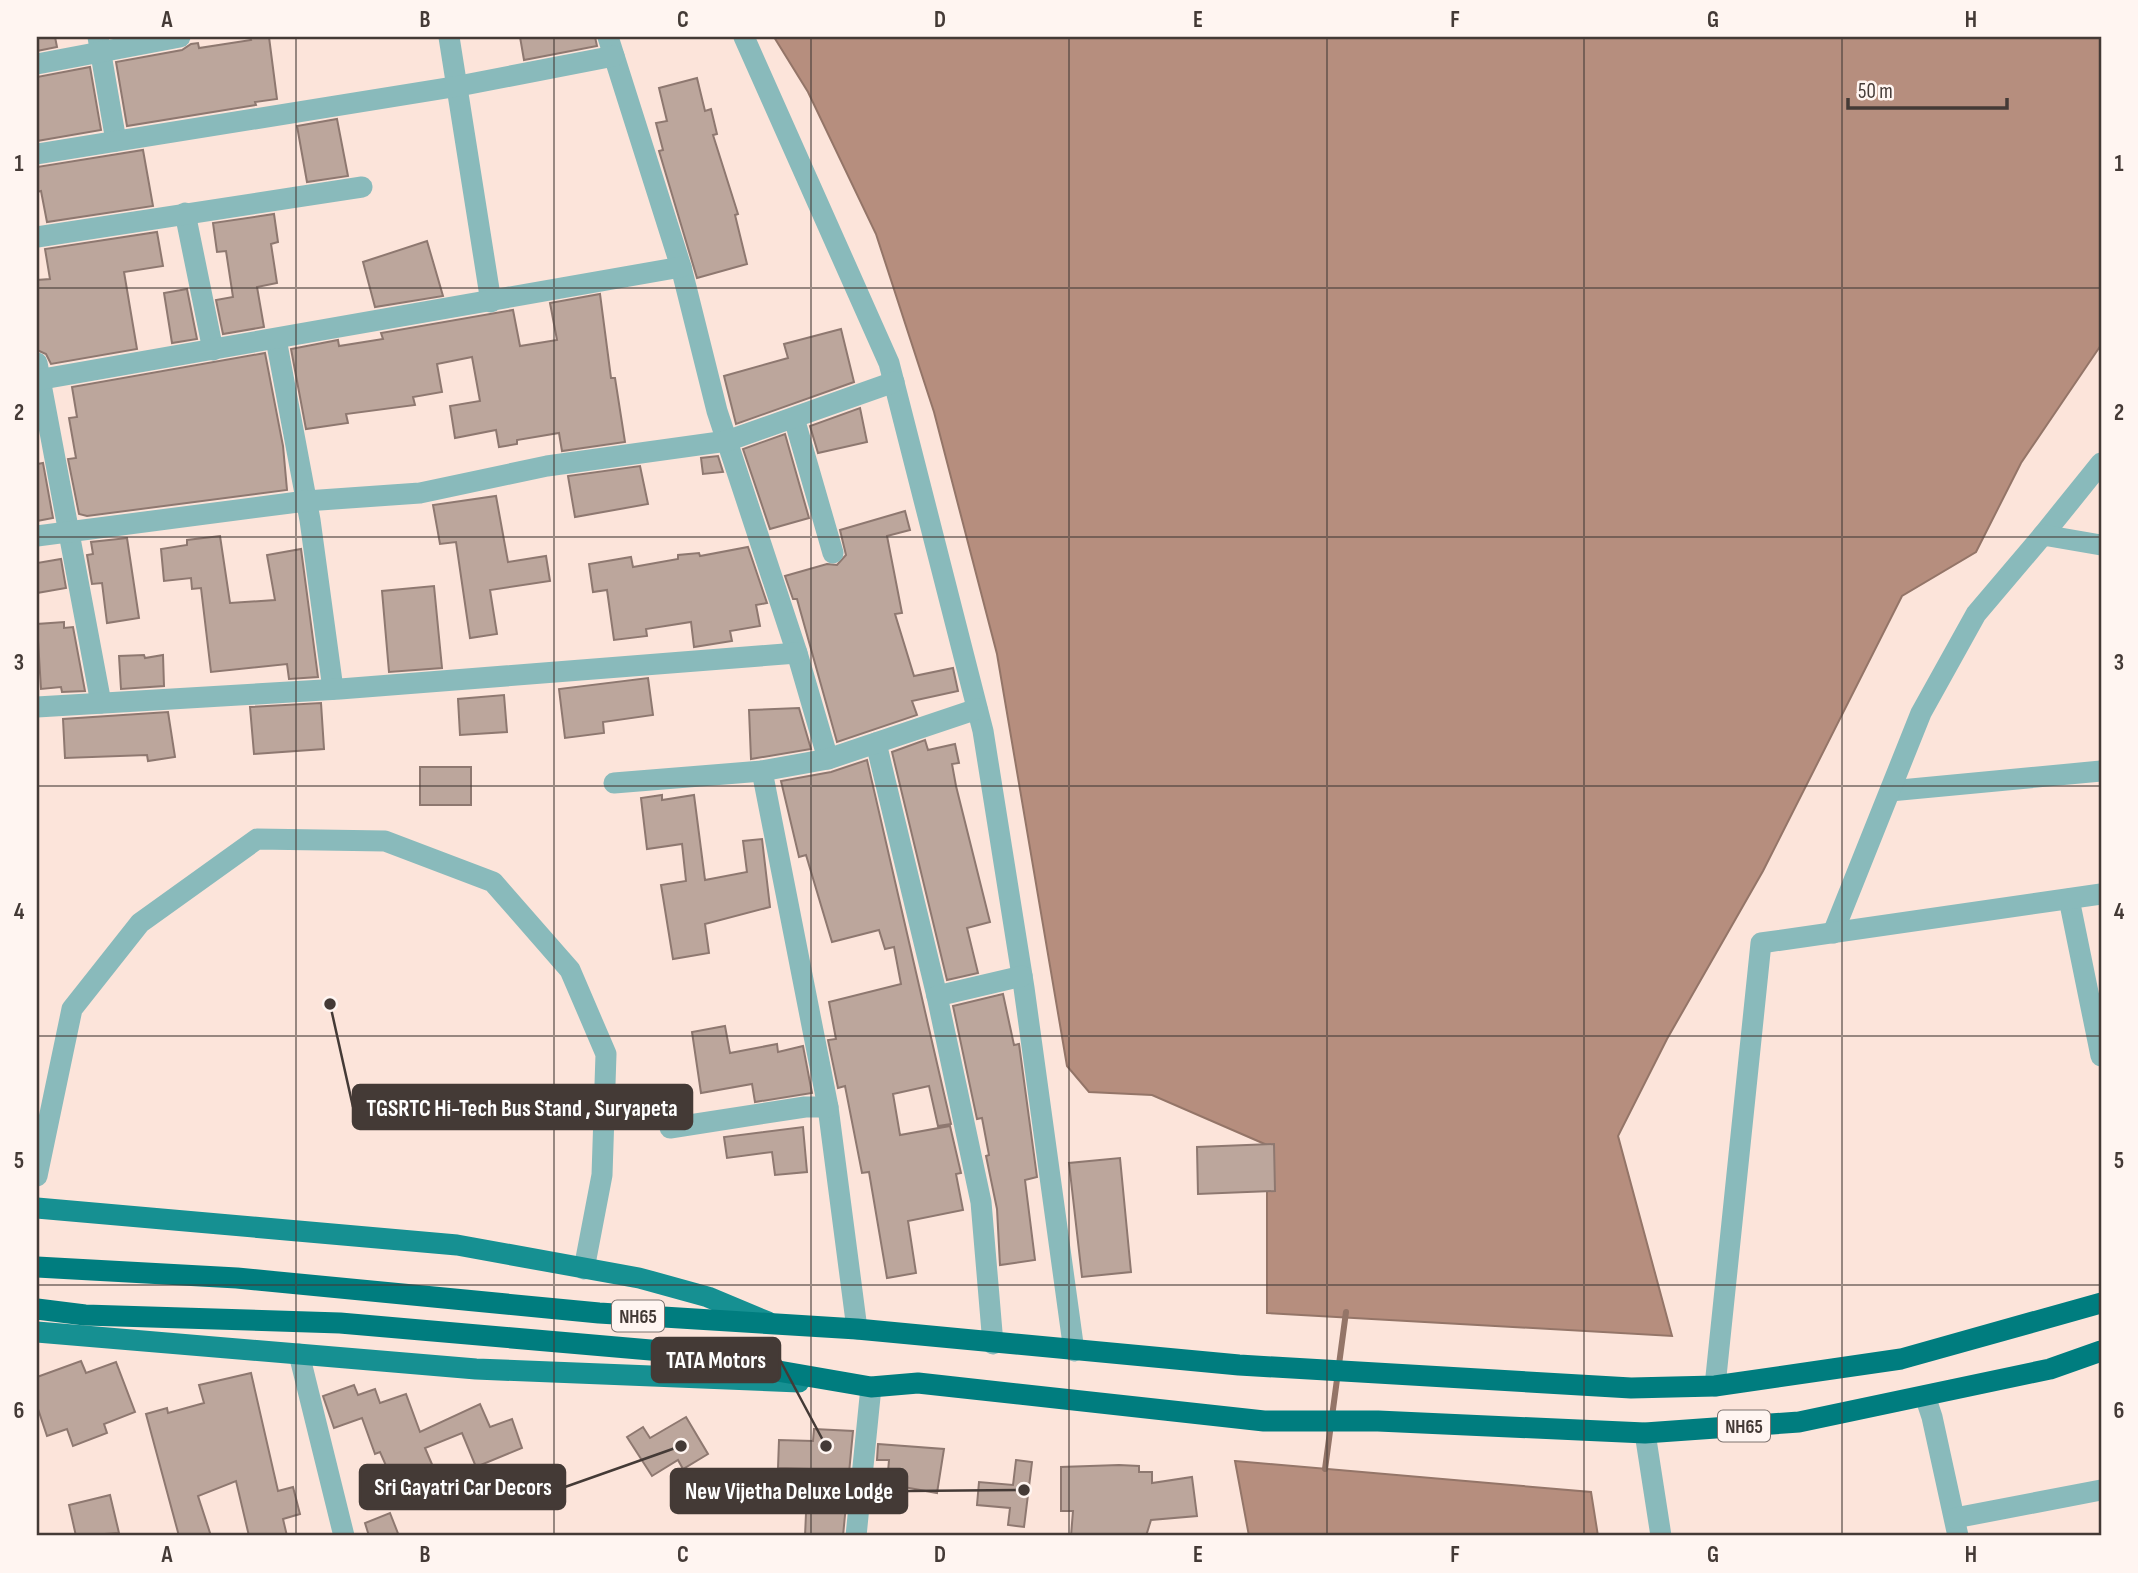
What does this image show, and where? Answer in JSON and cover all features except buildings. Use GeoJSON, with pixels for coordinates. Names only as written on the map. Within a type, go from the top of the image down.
{"type":"FeatureCollection","features":[{"type":"Feature","properties":{"kind":"highway","name":"NH65"},"geometry":{"type":"LineString","coordinates":[[37,1267],[237,1278],[599,1313],[857,1329],[993,1344],[1239,1365],[1631,1388],[1715,1386],[1901,1359],[2101,1303]]}},
{"type":"Feature","properties":{"kind":"highway","name":"NH65"},"geometry":{"type":"LineString","coordinates":[[37,1309],[85,1315],[340,1323],[662,1351],[871,1387],[918,1382],[1265,1421],[1378,1421],[1645,1433],[1799,1422],[2050,1368],[2101,1351]]}},
{"type":"Feature","properties":{"kind":"main road"},"geometry":{"type":"LineString","coordinates":[[37,1208],[457,1245],[639,1278],[708,1297],[774,1324]]}},
{"type":"Feature","properties":{"kind":"main road"},"geometry":{"type":"LineString","coordinates":[[37,1332],[476,1369],[871,1387]]}},
{"type":"Feature","properties":{"kind":"street"},"geometry":{"type":"LineString","coordinates":[[37,65],[100,44],[180,37]]}},
{"type":"Feature","properties":{"kind":"street"},"geometry":{"type":"LineString","coordinates":[[449,37],[459,86],[491,302]]}},
{"type":"Feature","properties":{"kind":"street"},"geometry":{"type":"LineString","coordinates":[[744,37],[889,363],[977,709],[1022,976],[1074,1351]]}},
{"type":"Feature","properties":{"kind":"street"},"geometry":{"type":"LineString","coordinates":[[100,44],[116,141]]}},
{"type":"Feature","properties":{"kind":"street"},"geometry":{"type":"LineString","coordinates":[[37,154],[459,86],[611,46],[681,267],[727,441],[797,653],[828,759]]}},
{"type":"Feature","properties":{"kind":"street"},"geometry":{"type":"LineString","coordinates":[[37,237],[362,187]]}},
{"type":"Feature","properties":{"kind":"street"},"geometry":{"type":"LineString","coordinates":[[184,213],[213,350]]}},
{"type":"Feature","properties":{"kind":"street"},"geometry":{"type":"LineString","coordinates":[[101,703],[38,374],[213,350],[681,267]]}},
{"type":"Feature","properties":{"kind":"street"},"geometry":{"type":"LineString","coordinates":[[276,339],[306,501],[333,690]]}},
{"type":"Feature","properties":{"kind":"street"},"geometry":{"type":"LineString","coordinates":[[37,536],[306,501],[420,493],[547,466],[727,441],[894,382]]}},
{"type":"Feature","properties":{"kind":"street"},"geometry":{"type":"LineString","coordinates":[[794,418],[833,553]]}},
{"type":"Feature","properties":{"kind":"street"},"geometry":{"type":"LineString","coordinates":[[1833,933],[1921,713],[1976,614],[2101,463]]}},
{"type":"Feature","properties":{"kind":"street"},"geometry":{"type":"LineString","coordinates":[[2043,535],[2101,545]]}},
{"type":"Feature","properties":{"kind":"street"},"geometry":{"type":"LineString","coordinates":[[37,706],[333,690],[797,653]]}},
{"type":"Feature","properties":{"kind":"street"},"geometry":{"type":"LineString","coordinates":[[614,783],[762,771],[828,759],[977,709]]}},
{"type":"Feature","properties":{"kind":"street"},"geometry":{"type":"LineString","coordinates":[[876,743],[937,996],[981,1202],[993,1344]]}},
{"type":"Feature","properties":{"kind":"street"},"geometry":{"type":"LineString","coordinates":[[762,771],[828,1107],[857,1329]]}},
{"type":"Feature","properties":{"kind":"street"},"geometry":{"type":"LineString","coordinates":[[1890,791],[2101,771]]}},
{"type":"Feature","properties":{"kind":"street"},"geometry":{"type":"LineString","coordinates":[[37,1176],[72,1009],[140,923],[257,839],[385,841],[493,882],[570,970],[606,1054],[602,1175],[584,1269]]}},
{"type":"Feature","properties":{"kind":"street"},"geometry":{"type":"LineString","coordinates":[[1715,1386],[1761,943],[2101,894]]}},
{"type":"Feature","properties":{"kind":"street"},"geometry":{"type":"LineString","coordinates":[[2068,899],[2101,1056]]}},
{"type":"Feature","properties":{"kind":"street"},"geometry":{"type":"LineString","coordinates":[[937,996],[1022,976]]}},
{"type":"Feature","properties":{"kind":"street"},"geometry":{"type":"LineString","coordinates":[[670,1128],[805,1107],[828,1107]]}},
{"type":"Feature","properties":{"kind":"street"},"geometry":{"type":"LineString","coordinates":[[299,1354],[344,1536]]}},
{"type":"Feature","properties":{"kind":"street"},"geometry":{"type":"LineString","coordinates":[[856,1536],[871,1387]]}},
{"type":"Feature","properties":{"kind":"street"},"geometry":{"type":"LineString","coordinates":[[1925,1396],[1956,1527],[2101,1490]]}},
{"type":"Feature","properties":{"kind":"street"},"geometry":{"type":"LineString","coordinates":[[1645,1433],[1661,1536]]}},
{"type":"Feature","properties":{"kind":"shaded area"},"geometry":{"type":"Polygon","coordinates":[[[774,37],[2101,37],[2101,345],[2021,463],[1976,552],[1902,596],[1763,871],[1667,1039],[1618,1136],[1672,1336],[1267,1313],[1267,1145],[1152,1095],[1089,1092],[1067,1066],[997,654],[934,412],[876,234],[808,92],[774,37]]]}},
{"type":"Feature","properties":{"kind":"shaded area"},"geometry":{"type":"Polygon","coordinates":[[[1235,1461],[1591,1492],[1598,1536],[1249,1536],[1235,1461]]]}},
{"type":"Feature","properties":{"kind":"waterway"},"geometry":{"type":"LineString","coordinates":[[1325,1469],[1346,1312]]}},
{"type":"Feature","properties":{"kind":"place","name":"TGSRTC Hi-Tech Bus Stand , Suryapeta"},"geometry":{"type":"Point","coordinates":[330,1004]}},
{"type":"Feature","properties":{"kind":"place","name":"Sri Gayatri Car Decors"},"geometry":{"type":"Point","coordinates":[681,1446]}},
{"type":"Feature","properties":{"kind":"place","name":"TATA Motors"},"geometry":{"type":"Point","coordinates":[826,1446]}},
{"type":"Feature","properties":{"kind":"place","name":"New Vijetha Deluxe Lodge"},"geometry":{"type":"Point","coordinates":[1024,1490]}}]}
